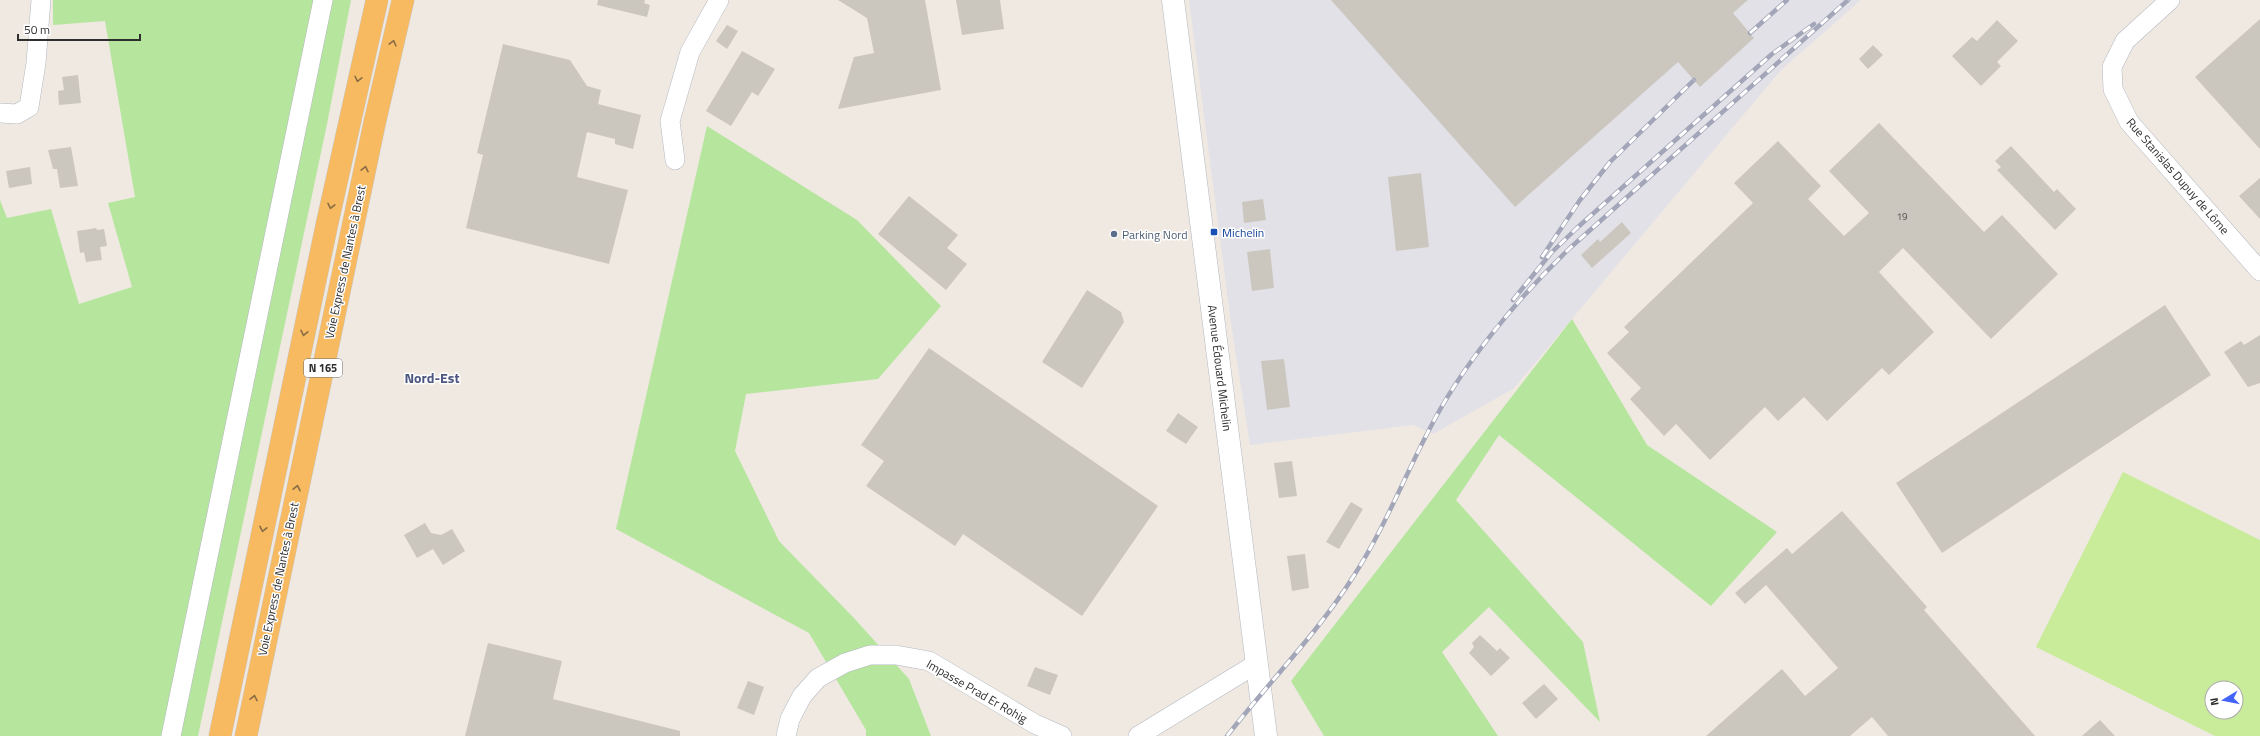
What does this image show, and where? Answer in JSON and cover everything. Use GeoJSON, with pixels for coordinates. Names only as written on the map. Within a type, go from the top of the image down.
{"type":"FeatureCollection","features":[{"type":"Feature","properties":{"kind":"highway","name":"Voie Express de Nantes à Brest"},"geometry":{"type":"LineString","coordinates":[[220,736],[328,217],[377,0]]}},
{"type":"Feature","properties":{"kind":"highway","name":"Voie Express de Nantes à Brest"},"geometry":{"type":"LineString","coordinates":[[246,736],[375,121],[404,0]]}},
{"type":"Feature","properties":{"kind":"main road","name":"Avenue Édouard Michelin"},"geometry":{"type":"LineString","coordinates":[[1173,0],[1266,736]]}},
{"type":"Feature","properties":{"kind":"street"},"geometry":{"type":"LineString","coordinates":[[0,113],[17,114],[29,107],[36,63],[41,0]]}},
{"type":"Feature","properties":{"kind":"street"},"geometry":{"type":"LineString","coordinates":[[171,736],[323,0]]}},
{"type":"Feature","properties":{"kind":"street"},"geometry":{"type":"LineString","coordinates":[[675,160],[670,121],[690,52],[719,0]]}},
{"type":"Feature","properties":{"kind":"street","name":"Rue Stanislas Dupuy de Lôme"},"geometry":{"type":"LineString","coordinates":[[2170,0],[2125,41],[2112,67],[2113,89],[2129,122],[2260,271]]}},
{"type":"Feature","properties":{"kind":"street","name":"Impasse Prad Er Rohig"},"geometry":{"type":"LineString","coordinates":[[786,736],[793,713],[802,696],[818,678],[845,663],[870,655],[896,654],[929,661],[1035,724],[1062,736]]}},
{"type":"Feature","properties":{"kind":"street"},"geometry":{"type":"LineString","coordinates":[[1138,736],[1256,664]]}},
{"type":"Feature","properties":{"kind":"shaded area"},"geometry":{"type":"Polygon","coordinates":[[[1189,0],[1861,0],[1781,70],[1513,389],[1433,434],[1413,425],[1250,445],[1231,323],[1189,0]]]}},
{"type":"Feature","properties":{"kind":"green space"},"geometry":{"type":"Polygon","coordinates":[[[53,0],[351,0],[327,124],[198,736],[0,736],[0,200],[7,218],[51,209],[79,304],[132,287],[108,203],[135,197],[105,21],[53,25],[53,0]]]}},
{"type":"Feature","properties":{"kind":"green space"},"geometry":{"type":"Polygon","coordinates":[[[707,126],[857,220],[941,306],[878,379],[746,394],[735,451],[779,541],[853,617],[909,679],[931,736],[866,736],[866,730],[809,633],[616,529],[707,126]]]}},
{"type":"Feature","properties":{"kind":"green space"},"geometry":{"type":"Polygon","coordinates":[[[1572,319],[1647,445],[1777,532],[1711,606],[1499,435],[1456,500],[1583,642],[1600,722],[1489,607],[1442,652],[1498,736],[1324,736],[1291,681],[1572,319]]]}},
{"type":"Feature","properties":{"kind":"green space"},"geometry":{"type":"Polygon","coordinates":[[[2123,472],[2260,540],[2260,736],[2215,736],[2036,647],[2123,472]]]}},
{"type":"Feature","properties":{"kind":"building"},"geometry":{"type":"Polygon","coordinates":[[[598,0],[645,0],[644,3],[650,5],[647,17],[597,5],[598,0]]]}},
{"type":"Feature","properties":{"kind":"building"},"geometry":{"type":"Polygon","coordinates":[[[838,0],[925,0],[941,90],[838,109],[854,57],[874,53],[867,18],[838,0]]]}},
{"type":"Feature","properties":{"kind":"building"},"geometry":{"type":"Polygon","coordinates":[[[956,0],[1000,0],[1004,29],[962,35],[956,0]]]}},
{"type":"Feature","properties":{"kind":"building"},"geometry":{"type":"Polygon","coordinates":[[[1331,0],[1748,0],[1733,13],[1754,38],[1700,87],[1678,62],[1515,207],[1331,0]]]}},
{"type":"Feature","properties":{"kind":"building"},"geometry":{"type":"Polygon","coordinates":[[[2260,19],[2260,149],[2195,77],[2260,19]]]}},
{"type":"Feature","properties":{"kind":"building"},"geometry":{"type":"Polygon","coordinates":[[[1997,20],[2018,41],[1997,62],[2001,66],[1981,86],[1952,56],[1972,37],[1977,41],[1997,20]]]}},
{"type":"Feature","properties":{"kind":"building"},"geometry":{"type":"Polygon","coordinates":[[[727,25],[738,31],[727,49],[716,41],[727,25]]]}},
{"type":"Feature","properties":{"kind":"building"},"geometry":{"type":"Polygon","coordinates":[[[503,44],[570,60],[587,86],[601,90],[598,104],[641,115],[633,149],[615,144],[615,139],[587,132],[577,177],[628,190],[609,264],[466,228],[483,155],[477,153],[503,44]]]}},
{"type":"Feature","properties":{"kind":"building"},"geometry":{"type":"Polygon","coordinates":[[[1873,45],[1883,55],[1868,69],[1859,59],[1873,45]]]}},
{"type":"Feature","properties":{"kind":"building"},"geometry":{"type":"Polygon","coordinates":[[[742,51],[775,69],[758,96],[752,92],[731,126],[706,111],[742,51]]]}},
{"type":"Feature","properties":{"kind":"building"},"geometry":{"type":"Polygon","coordinates":[[[78,75],[81,103],[59,105],[58,91],[64,90],[62,77],[78,75]]]}},
{"type":"Feature","properties":{"kind":"building"},"geometry":{"type":"Polygon","coordinates":[[[1879,123],[1984,232],[2002,215],[2058,274],[1991,339],[1903,248],[1879,272],[1934,332],[1889,375],[1882,368],[1827,421],[1804,397],[1778,421],[1765,407],[1710,460],[1676,424],[1664,436],[1630,399],[1641,388],[1607,353],[1629,332],[1624,327],[1753,203],[1734,183],[1778,141],[1821,186],[1808,199],[1844,236],[1869,213],[1829,171],[1879,123]]]}},
{"type":"Feature","properties":{"kind":"building"},"geometry":{"type":"Polygon","coordinates":[[[2011,146],[2054,192],[2057,189],[2076,209],[2055,230],[1997,170],[2001,167],[1995,161],[2011,146]]]}},
{"type":"Feature","properties":{"kind":"building"},"geometry":{"type":"Polygon","coordinates":[[[71,147],[78,186],[60,188],[57,169],[53,169],[48,150],[71,147]]]}},
{"type":"Feature","properties":{"kind":"building"},"geometry":{"type":"Polygon","coordinates":[[[30,167],[32,184],[9,188],[6,171],[30,167]]]}},
{"type":"Feature","properties":{"kind":"building"},"geometry":{"type":"Polygon","coordinates":[[[1421,173],[1429,247],[1396,251],[1388,177],[1421,173]]]}},
{"type":"Feature","properties":{"kind":"building"},"geometry":{"type":"Polygon","coordinates":[[[2260,178],[2260,219],[2239,196],[2260,178]]]}},
{"type":"Feature","properties":{"kind":"building"},"geometry":{"type":"Polygon","coordinates":[[[909,196],[958,235],[947,248],[967,264],[946,290],[878,234],[909,196]]]}},
{"type":"Feature","properties":{"kind":"building"},"geometry":{"type":"Polygon","coordinates":[[[1263,199],[1266,220],[1244,223],[1242,202],[1263,199]]]}},
{"type":"Feature","properties":{"kind":"building"},"geometry":{"type":"Polygon","coordinates":[[[1622,222],[1631,233],[1592,268],[1581,255],[1598,239],[1600,242],[1622,222]]]}},
{"type":"Feature","properties":{"kind":"building"},"geometry":{"type":"Polygon","coordinates":[[[96,228],[97,230],[104,229],[107,246],[100,247],[102,260],[86,262],[84,252],[80,253],[77,231],[96,228]]]}},
{"type":"Feature","properties":{"kind":"building"},"geometry":{"type":"Polygon","coordinates":[[[1270,249],[1274,288],[1252,291],[1247,252],[1270,249]]]}},
{"type":"Feature","properties":{"kind":"building"},"geometry":{"type":"Polygon","coordinates":[[[1087,290],[1121,312],[1124,322],[1082,388],[1042,362],[1087,290]]]}},
{"type":"Feature","properties":{"kind":"building"},"geometry":{"type":"Polygon","coordinates":[[[2165,305],[2211,375],[1942,553],[1896,483],[2165,305]]]}},
{"type":"Feature","properties":{"kind":"building"},"geometry":{"type":"Polygon","coordinates":[[[2260,335],[2260,383],[2248,387],[2224,352],[2241,341],[2244,345],[2260,335]]]}},
{"type":"Feature","properties":{"kind":"building"},"geometry":{"type":"Polygon","coordinates":[[[929,348],[1158,506],[1082,616],[963,534],[955,546],[866,486],[884,461],[861,445],[929,348]]]}},
{"type":"Feature","properties":{"kind":"building"},"geometry":{"type":"Polygon","coordinates":[[[1284,359],[1290,407],[1267,410],[1261,361],[1284,359]]]}},
{"type":"Feature","properties":{"kind":"building"},"geometry":{"type":"Polygon","coordinates":[[[1178,413],[1198,427],[1186,444],[1166,431],[1178,413]]]}},
{"type":"Feature","properties":{"kind":"building"},"geometry":{"type":"Polygon","coordinates":[[[1292,461],[1297,496],[1279,498],[1274,463],[1292,461]]]}},
{"type":"Feature","properties":{"kind":"building"},"geometry":{"type":"Polygon","coordinates":[[[1351,502],[1363,509],[1339,549],[1326,542],[1351,502]]]}},
{"type":"Feature","properties":{"kind":"building"},"geometry":{"type":"Polygon","coordinates":[[[1842,511],[1927,607],[1924,610],[2035,736],[1888,736],[1872,717],[1850,736],[1706,736],[1782,669],[1805,696],[1838,668],[1766,585],[1745,604],[1735,593],[1787,548],[1792,554],[1842,511]]]}},
{"type":"Feature","properties":{"kind":"building"},"geometry":{"type":"Polygon","coordinates":[[[425,523],[431,533],[441,535],[452,529],[465,551],[443,565],[433,549],[417,558],[404,535],[425,523]]]}},
{"type":"Feature","properties":{"kind":"building"},"geometry":{"type":"Polygon","coordinates":[[[1305,554],[1309,588],[1292,591],[1287,556],[1305,554]]]}},
{"type":"Feature","properties":{"kind":"building"},"geometry":{"type":"Polygon","coordinates":[[[1480,635],[1497,651],[1500,648],[1510,658],[1491,676],[1469,653],[1474,647],[1472,643],[1480,635]]]}},
{"type":"Feature","properties":{"kind":"building"},"geometry":{"type":"Polygon","coordinates":[[[488,643],[562,661],[553,699],[680,731],[680,736],[465,736],[488,643]]]}},
{"type":"Feature","properties":{"kind":"building"},"geometry":{"type":"Polygon","coordinates":[[[1035,667],[1058,675],[1050,695],[1027,686],[1035,667]]]}},
{"type":"Feature","properties":{"kind":"building"},"geometry":{"type":"Polygon","coordinates":[[[748,681],[764,687],[754,715],[737,708],[748,681]]]}},
{"type":"Feature","properties":{"kind":"building"},"geometry":{"type":"Polygon","coordinates":[[[1544,684],[1558,699],[1536,719],[1522,703],[1544,684]]]}},
{"type":"Feature","properties":{"kind":"building"},"geometry":{"type":"Polygon","coordinates":[[[2100,720],[2115,736],[2082,736],[2100,720]]]}},
{"type":"Feature","properties":{"kind":"railway"},"geometry":{"type":"LineString","coordinates":[[1750,33],[1787,0]]}},
{"type":"Feature","properties":{"kind":"railway"},"geometry":{"type":"LineString","coordinates":[[1227,736],[1324,618],[1353,577],[1374,542],[1441,407],[1473,358],[1510,311],[1570,248],[1848,0]]}},
{"type":"Feature","properties":{"kind":"railway"},"geometry":{"type":"LineString","coordinates":[[1513,300],[1551,253],[1578,227],[1772,54],[1814,24]]}},
{"type":"Feature","properties":{"kind":"railway"},"geometry":{"type":"LineString","coordinates":[[1542,257],[1580,200],[1610,162],[1694,80]]}},
{"type":"Feature","properties":{"kind":"place","name":"Michelin"},"geometry":{"type":"Point","coordinates":[1214,232]}},
{"type":"Feature","properties":{"kind":"place","name":"Parking Nord"},"geometry":{"type":"Point","coordinates":[1114,234]}},
{"type":"Feature","properties":{"kind":"district","name":"Nord-Est"},"geometry":{"type":"Point","coordinates":[432,377]}}]}
